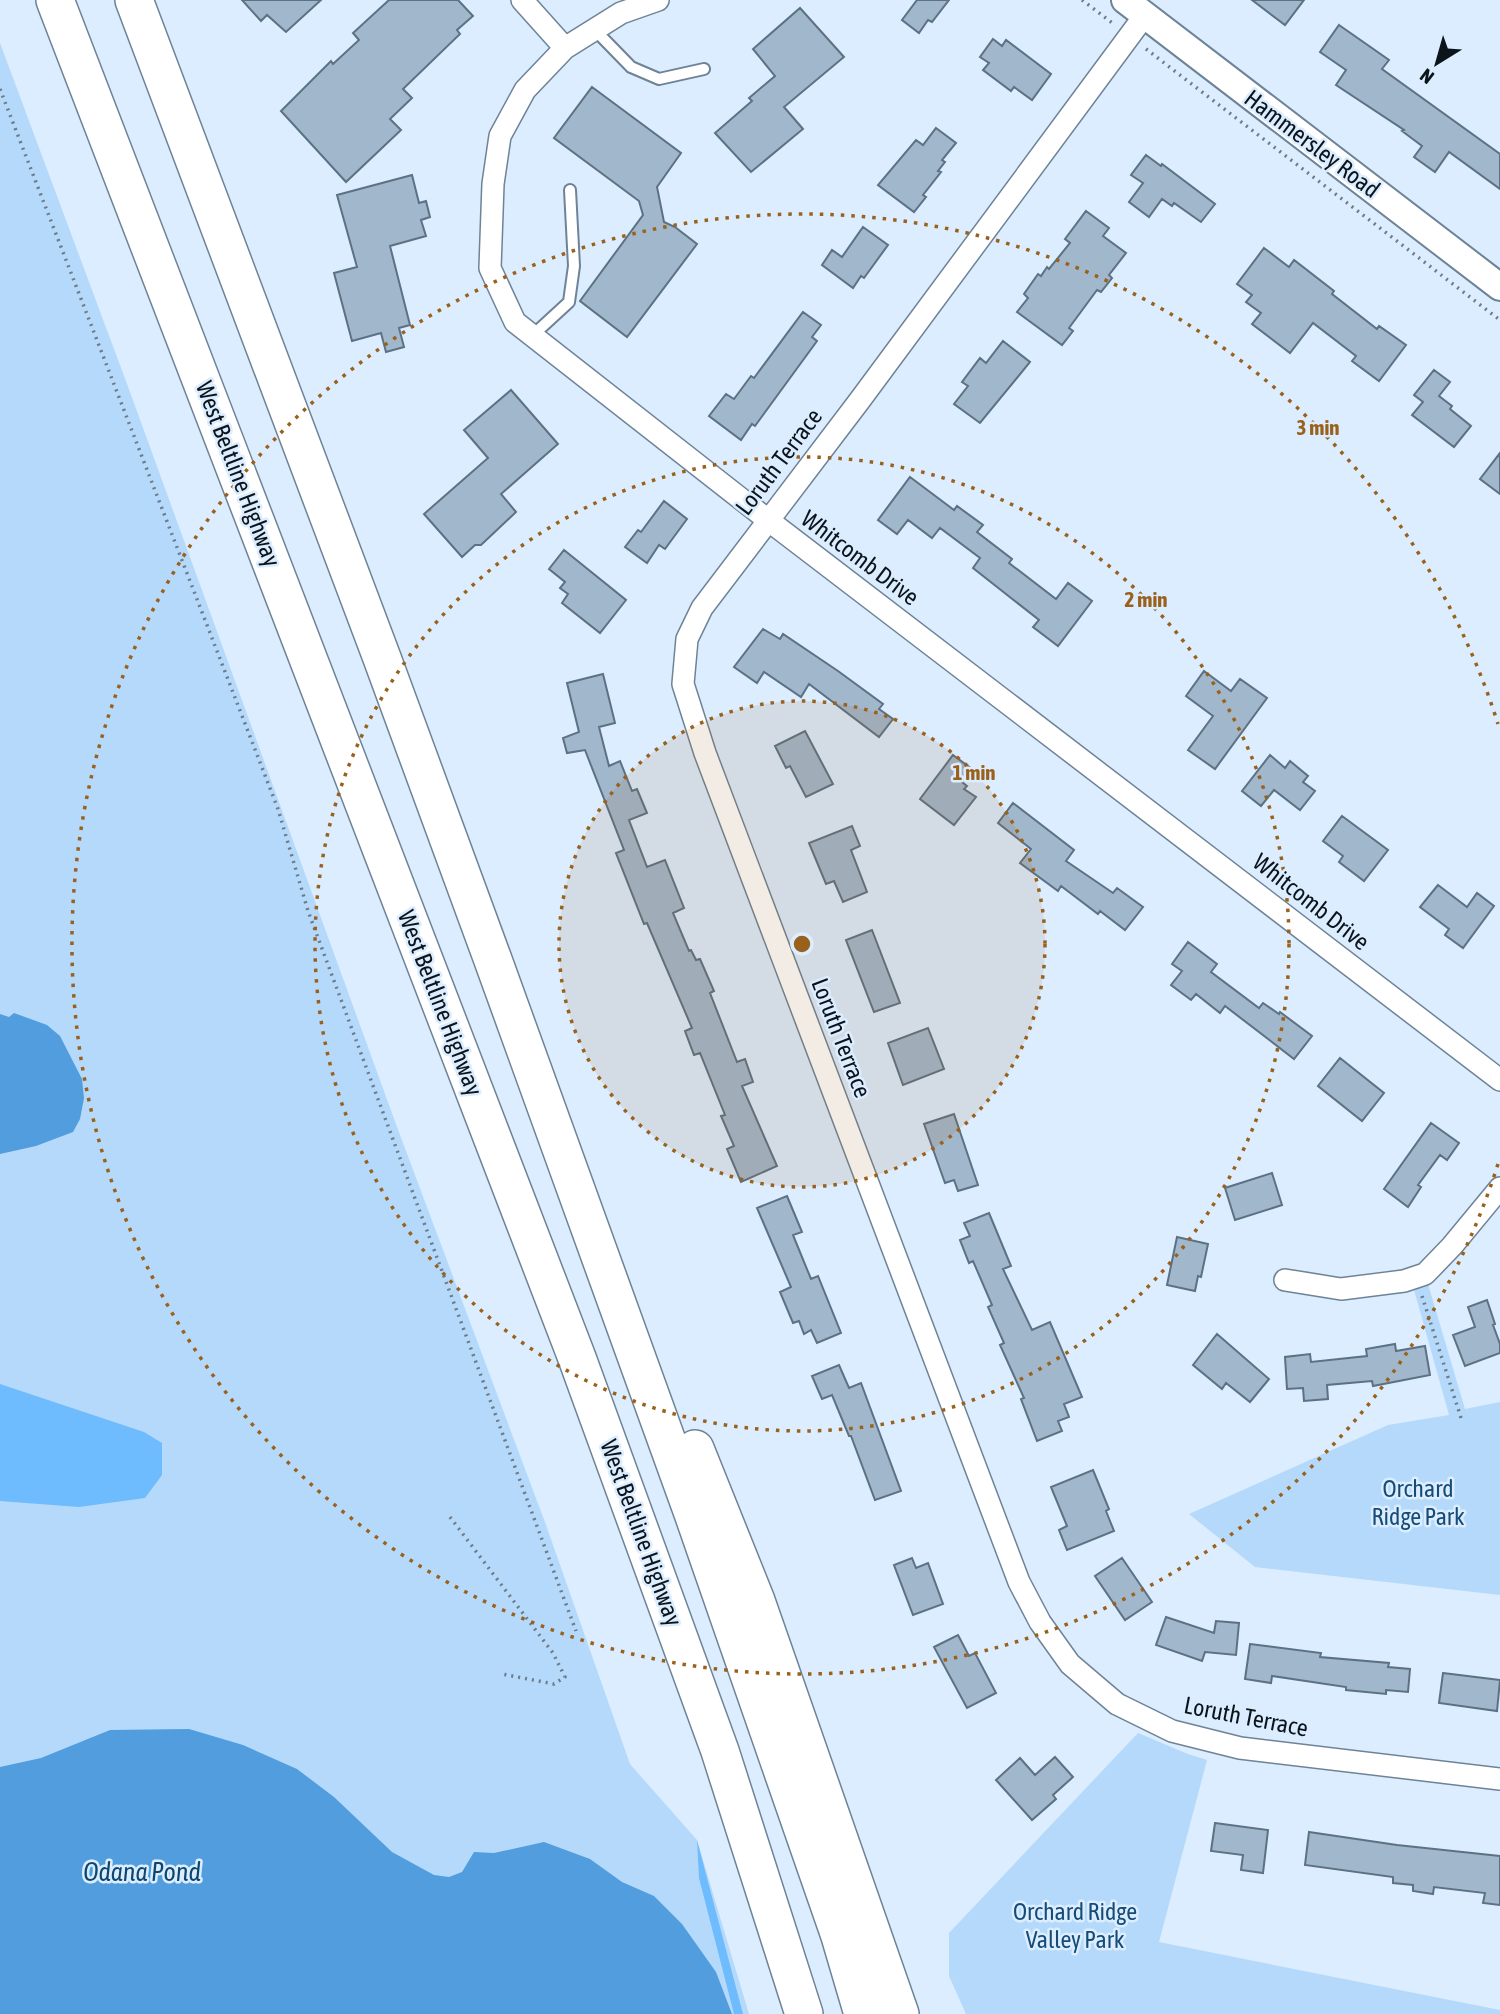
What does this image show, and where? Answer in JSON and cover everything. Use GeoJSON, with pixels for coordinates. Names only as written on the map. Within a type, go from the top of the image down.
{"type":"FeatureCollection","features":[{"type":"Feature","properties":{"kind":"highway","name":"West Beltline Highway"},"geometry":{"type":"LineString","coordinates":[[55,0],[577,1358],[720,1751],[804,2014]]}},
{"type":"Feature","properties":{"kind":"highway"},"geometry":{"type":"LineString","coordinates":[[134,0],[493,960],[694,1516],[840,1936],[863,2014]]}},
{"type":"Feature","properties":{"kind":"highway"},"geometry":{"type":"LineString","coordinates":[[493,960],[756,1601],[901,2014]]}},
{"type":"Feature","properties":{"kind":"highway"},"geometry":{"type":"LineString","coordinates":[[720,1751],[786,2014]]}},
{"type":"Feature","properties":{"kind":"street"},"geometry":{"type":"LineString","coordinates":[[522,0],[565,48]]}},
{"type":"Feature","properties":{"kind":"street","name":"Whitcomb Drive"},"geometry":{"type":"LineString","coordinates":[[658,0],[621,13],[565,48],[525,90],[500,136],[493,184],[490,268],[515,321],[768,520],[1500,1080]]}},
{"type":"Feature","properties":{"kind":"street","name":"Hammersley Road"},"geometry":{"type":"LineString","coordinates":[[1133,17],[1500,288]]}},
{"type":"Feature","properties":{"kind":"street","name":"Loruth Terrace"},"geometry":{"type":"LineString","coordinates":[[1133,17],[860,400],[702,608],[687,639],[683,684],[705,754],[1019,1582],[1040,1622],[1070,1664],[1117,1704],[1172,1731],[1240,1748],[1500,1779]]}},
{"type":"Feature","properties":{"kind":"street"},"geometry":{"type":"LineString","coordinates":[[1284,1280],[1341,1289],[1405,1281],[1424,1274],[1452,1246],[1500,1188]]}},
{"type":"Feature","properties":{"kind":"lane"},"geometry":{"type":"LineString","coordinates":[[594,29],[631,66],[659,79],[704,69]]}},
{"type":"Feature","properties":{"kind":"lane"},"geometry":{"type":"LineString","coordinates":[[532,336],[569,302],[574,266],[570,190]]}},
{"type":"Feature","properties":{"kind":"path"},"geometry":{"type":"LineString","coordinates":[[1082,0],[1133,17],[1500,320]]}},
{"type":"Feature","properties":{"kind":"path"},"geometry":{"type":"LineString","coordinates":[[0,89],[278,809],[308,911],[576,1631]]}},
{"type":"Feature","properties":{"kind":"path"},"geometry":{"type":"LineString","coordinates":[[1416,1277],[1462,1421]]}},
{"type":"Feature","properties":{"kind":"path"},"geometry":{"type":"LineString","coordinates":[[450,1517],[553,1653],[565,1677],[554,1684],[502,1674]]}},
{"type":"Feature","properties":{"kind":"green space"},"geometry":{"type":"Polygon","coordinates":[[[0,43],[397,1127],[546,1525],[630,1764],[697,1840],[749,2014],[0,2014],[0,43]]]}},
{"type":"Feature","properties":{"kind":"green space","name":"Orchard Ridge Park"},"geometry":{"type":"Polygon","coordinates":[[[1425,1274],[1465,1409],[1500,1402],[1500,1595],[1255,1567],[1189,1514],[1388,1425],[1449,1415],[1411,1279],[1425,1274]]]}},
{"type":"Feature","properties":{"kind":"green space","name":"Orchard Ridge Valley Park"},"geometry":{"type":"Polygon","coordinates":[[[1138,1733],[1207,1760],[1159,1942],[1500,2010],[1500,2014],[966,2014],[949,1976],[949,1933],[1138,1733]]]}},
{"type":"Feature","properties":{"kind":"shaded area"},"geometry":{"type":"Polygon","coordinates":[[[0,1384],[144,1432],[162,1443],[162,1475],[145,1498],[79,1507],[0,1501],[0,1384]]]}},
{"type":"Feature","properties":{"kind":"shaded area"},"geometry":{"type":"Polygon","coordinates":[[[697,1840],[743,2014],[734,2014],[699,1878],[697,1840]]]}},
{"type":"Feature","properties":{"kind":"water"},"geometry":{"type":"Polygon","coordinates":[[[14,1013],[47,1025],[60,1036],[82,1079],[84,1098],[80,1119],[73,1132],[36,1146],[0,1154],[0,1014],[9,1017],[14,1013]]]}},
{"type":"Feature","properties":{"kind":"water","name":"Odana Pond"},"geometry":{"type":"Polygon","coordinates":[[[189,1729],[243,1745],[297,1769],[334,1797],[392,1852],[434,1875],[449,1877],[462,1872],[474,1852],[494,1853],[544,1842],[590,1859],[622,1882],[654,1896],[682,1924],[716,1972],[732,2014],[0,2014],[0,1767],[41,1758],[110,1730],[189,1729]]]}},
{"type":"Feature","properties":{"kind":"building"},"geometry":{"type":"Polygon","coordinates":[[[242,0],[321,0],[286,32],[267,15],[261,21],[242,0]]]}},
{"type":"Feature","properties":{"kind":"building"},"geometry":{"type":"Polygon","coordinates":[[[389,0],[458,0],[473,16],[457,30],[460,34],[403,89],[412,98],[390,119],[401,130],[346,182],[281,111],[331,61],[333,64],[359,40],[353,33],[389,0]]]}},
{"type":"Feature","properties":{"kind":"building"},"geometry":{"type":"Polygon","coordinates":[[[917,0],[949,0],[932,22],[928,20],[919,33],[902,20],[917,0]]]}},
{"type":"Feature","properties":{"kind":"building"},"geometry":{"type":"Polygon","coordinates":[[[1252,0],[1304,0],[1285,25],[1252,0]]]}},
{"type":"Feature","properties":{"kind":"building"},"geometry":{"type":"Polygon","coordinates":[[[800,8],[844,57],[784,107],[803,129],[751,172],[715,133],[752,101],[749,98],[775,76],[753,49],[800,8]]]}},
{"type":"Feature","properties":{"kind":"building"},"geometry":{"type":"Polygon","coordinates":[[[1339,25],[1389,60],[1382,69],[1500,154],[1500,189],[1449,152],[1435,172],[1414,157],[1422,146],[1402,131],[1404,130],[1336,85],[1346,70],[1320,52],[1339,25]]]}},
{"type":"Feature","properties":{"kind":"building"},"geometry":{"type":"Polygon","coordinates":[[[993,39],[1002,46],[1006,40],[1051,74],[1032,100],[1014,87],[1011,91],[983,70],[989,63],[980,57],[993,39]]]}},
{"type":"Feature","properties":{"kind":"building"},"geometry":{"type":"Polygon","coordinates":[[[592,87],[681,153],[657,187],[664,222],[697,244],[627,337],[580,301],[643,215],[639,201],[554,138],[592,87]]]}},
{"type":"Feature","properties":{"kind":"building"},"geometry":{"type":"Polygon","coordinates":[[[936,128],[956,143],[942,160],[945,162],[938,171],[941,172],[914,212],[878,185],[916,140],[923,145],[936,128]]]}},
{"type":"Feature","properties":{"kind":"building"},"geometry":{"type":"Polygon","coordinates":[[[1146,155],[1215,204],[1201,222],[1174,203],[1172,206],[1162,199],[1149,217],[1129,202],[1143,183],[1131,175],[1146,155]]]}},
{"type":"Feature","properties":{"kind":"building"},"geometry":{"type":"Polygon","coordinates":[[[412,175],[419,203],[426,201],[430,217],[421,220],[426,236],[390,246],[410,325],[399,328],[404,347],[386,352],[381,333],[352,341],[334,273],[357,267],[337,195],[412,175]]]}},
{"type":"Feature","properties":{"kind":"building"},"geometry":{"type":"Polygon","coordinates":[[[1086,211],[1109,228],[1103,236],[1126,253],[1109,275],[1112,278],[1101,292],[1097,290],[1069,328],[1073,331],[1062,345],[1017,312],[1028,298],[1024,294],[1038,274],[1041,276],[1047,267],[1049,269],[1070,243],[1065,239],[1086,211]]]}},
{"type":"Feature","properties":{"kind":"building"},"geometry":{"type":"Polygon","coordinates":[[[863,227],[888,245],[864,278],[861,276],[853,288],[822,265],[832,250],[842,257],[863,227]]]}},
{"type":"Feature","properties":{"kind":"building"},"geometry":{"type":"Polygon","coordinates":[[[1264,248],[1289,267],[1294,260],[1377,329],[1379,326],[1406,345],[1379,381],[1352,361],[1356,356],[1313,323],[1290,353],[1252,324],[1261,313],[1246,302],[1252,295],[1237,284],[1264,248]]]}},
{"type":"Feature","properties":{"kind":"building"},"geometry":{"type":"Polygon","coordinates":[[[803,312],[821,325],[812,337],[817,341],[755,426],[752,424],[741,440],[709,416],[726,394],[734,399],[751,376],[754,378],[803,312]]]}},
{"type":"Feature","properties":{"kind":"building"},"geometry":{"type":"Polygon","coordinates":[[[1003,341],[1030,362],[980,423],[954,404],[968,386],[962,382],[980,358],[986,363],[1003,341]]]}},
{"type":"Feature","properties":{"kind":"building"},"geometry":{"type":"Polygon","coordinates":[[[1434,370],[1450,382],[1439,396],[1471,426],[1454,447],[1412,415],[1423,402],[1414,395],[1434,370]]]}},
{"type":"Feature","properties":{"kind":"building"},"geometry":{"type":"Polygon","coordinates":[[[511,390],[558,444],[501,494],[516,512],[481,545],[475,545],[462,557],[424,514],[488,458],[464,430],[511,390]]]}},
{"type":"Feature","properties":{"kind":"building"},"geometry":{"type":"Polygon","coordinates":[[[1500,453],[1500,494],[1480,479],[1500,453]]]}},
{"type":"Feature","properties":{"kind":"building"},"geometry":{"type":"Polygon","coordinates":[[[910,477],[954,510],[957,506],[983,525],[977,532],[1012,559],[1009,563],[1056,599],[1068,583],[1092,601],[1058,646],[1033,627],[1039,620],[973,568],[980,558],[940,528],[932,538],[908,520],[897,534],[878,520],[910,477]]]}},
{"type":"Feature","properties":{"kind":"building"},"geometry":{"type":"Polygon","coordinates":[[[664,501],[687,519],[665,549],[659,545],[647,563],[625,547],[638,530],[641,532],[664,501]]]}},
{"type":"Feature","properties":{"kind":"building"},"geometry":{"type":"Polygon","coordinates":[[[564,550],[626,600],[600,633],[562,603],[568,594],[560,588],[565,582],[549,569],[564,550]]]}},
{"type":"Feature","properties":{"kind":"building"},"geometry":{"type":"Polygon","coordinates":[[[763,629],[780,639],[783,634],[883,704],[879,709],[893,719],[879,737],[809,684],[801,697],[764,672],[757,683],[734,667],[763,629]]]}},
{"type":"Feature","properties":{"kind":"building"},"geometry":{"type":"Polygon","coordinates":[[[1204,671],[1231,691],[1240,679],[1267,698],[1215,769],[1188,750],[1213,716],[1186,696],[1204,671]]]}},
{"type":"Feature","properties":{"kind":"building"},"geometry":{"type":"Polygon","coordinates":[[[603,674],[615,723],[599,727],[609,766],[620,761],[632,791],[637,789],[647,813],[629,820],[647,867],[665,860],[684,908],[673,913],[689,951],[691,950],[696,960],[700,959],[714,991],[710,993],[737,1062],[745,1059],[753,1082],[742,1086],[777,1166],[741,1182],[727,1149],[734,1146],[721,1116],[725,1115],[700,1053],[694,1055],[685,1031],[692,1028],[647,923],[644,924],[616,853],[624,850],[585,750],[567,753],[563,738],[579,732],[567,683],[603,674]]]}},
{"type":"Feature","properties":{"kind":"building"},"geometry":{"type":"Polygon","coordinates":[[[805,731],[833,784],[806,797],[790,766],[786,768],[775,746],[805,731]]]}},
{"type":"Feature","properties":{"kind":"building"},"geometry":{"type":"Polygon","coordinates":[[[953,755],[972,769],[962,782],[967,786],[964,789],[976,797],[954,825],[920,799],[953,755]]]}},
{"type":"Feature","properties":{"kind":"building"},"geometry":{"type":"Polygon","coordinates":[[[1270,755],[1285,768],[1290,761],[1308,776],[1303,782],[1315,791],[1300,810],[1274,790],[1261,806],[1242,791],[1270,755]]]}},
{"type":"Feature","properties":{"kind":"building"},"geometry":{"type":"Polygon","coordinates":[[[1013,803],[1074,850],[1066,861],[1113,893],[1117,888],[1143,907],[1125,930],[1100,911],[1098,914],[1061,886],[1058,891],[1020,863],[1031,849],[998,823],[1013,803]]]}},
{"type":"Feature","properties":{"kind":"building"},"geometry":{"type":"Polygon","coordinates":[[[1342,816],[1388,850],[1364,881],[1339,862],[1343,856],[1323,841],[1342,816]]]}},
{"type":"Feature","properties":{"kind":"building"},"geometry":{"type":"Polygon","coordinates":[[[852,826],[860,846],[851,850],[867,892],[843,902],[834,881],[826,884],[809,843],[852,826]]]}},
{"type":"Feature","properties":{"kind":"building"},"geometry":{"type":"Polygon","coordinates":[[[1438,885],[1467,907],[1477,893],[1494,906],[1463,948],[1445,935],[1449,929],[1420,907],[1438,885]]]}},
{"type":"Feature","properties":{"kind":"building"},"geometry":{"type":"Polygon","coordinates":[[[872,930],[900,1003],[874,1012],[846,940],[872,930]]]}},
{"type":"Feature","properties":{"kind":"building"},"geometry":{"type":"Polygon","coordinates":[[[1188,942],[1217,964],[1211,972],[1259,1008],[1263,1003],[1312,1036],[1294,1059],[1225,1006],[1220,1013],[1196,994],[1191,1000],[1171,985],[1182,971],[1172,964],[1188,942]]]}},
{"type":"Feature","properties":{"kind":"building"},"geometry":{"type":"Polygon","coordinates":[[[928,1028],[944,1069],[903,1085],[888,1043],[928,1028]]]}},
{"type":"Feature","properties":{"kind":"building"},"geometry":{"type":"Polygon","coordinates":[[[1340,1058],[1384,1093],[1362,1121],[1318,1086],[1340,1058]]]}},
{"type":"Feature","properties":{"kind":"building"},"geometry":{"type":"Polygon","coordinates":[[[954,1114],[978,1185],[958,1191],[954,1180],[945,1183],[924,1124],[954,1114]]]}},
{"type":"Feature","properties":{"kind":"building"},"geometry":{"type":"Polygon","coordinates":[[[1431,1123],[1459,1143],[1447,1160],[1440,1155],[1418,1185],[1421,1187],[1408,1207],[1384,1189],[1431,1123]]]}},
{"type":"Feature","properties":{"kind":"building"},"geometry":{"type":"Polygon","coordinates":[[[1272,1173],[1282,1205],[1235,1220],[1225,1188],[1272,1173]]]}},
{"type":"Feature","properties":{"kind":"building"},"geometry":{"type":"Polygon","coordinates":[[[787,1196],[802,1232],[793,1235],[811,1279],[818,1276],[841,1333],[817,1343],[811,1330],[804,1334],[799,1321],[793,1323],[780,1292],[791,1287],[757,1208],[787,1196]]]}},
{"type":"Feature","properties":{"kind":"building"},"geometry":{"type":"Polygon","coordinates":[[[989,1213],[1011,1266],[1003,1269],[1032,1330],[1050,1322],[1082,1397],[1064,1404],[1069,1417],[1058,1421],[1062,1431],[1037,1441],[1021,1399],[1024,1398],[1000,1345],[1004,1343],[988,1307],[992,1305],[973,1261],[969,1263],[960,1240],[970,1236],[964,1223],[989,1213]]]}},
{"type":"Feature","properties":{"kind":"building"},"geometry":{"type":"Polygon","coordinates":[[[1177,1237],[1208,1244],[1195,1291],[1167,1285],[1177,1237]]]}},
{"type":"Feature","properties":{"kind":"building"},"geometry":{"type":"Polygon","coordinates":[[[1487,1300],[1500,1344],[1500,1353],[1465,1366],[1453,1335],[1475,1327],[1468,1307],[1487,1300]]]}},
{"type":"Feature","properties":{"kind":"building"},"geometry":{"type":"Polygon","coordinates":[[[1217,1334],[1269,1379],[1250,1402],[1226,1383],[1222,1389],[1193,1365],[1217,1334]]]}},
{"type":"Feature","properties":{"kind":"building"},"geometry":{"type":"Polygon","coordinates":[[[1395,1344],[1396,1351],[1425,1346],[1430,1375],[1373,1386],[1372,1381],[1327,1385],[1328,1399],[1304,1401],[1303,1388],[1287,1389],[1285,1357],[1310,1354],[1311,1362],[1367,1356],[1366,1349],[1395,1344]]]}},
{"type":"Feature","properties":{"kind":"building"},"geometry":{"type":"Polygon","coordinates":[[[839,1365],[849,1388],[861,1383],[901,1491],[875,1500],[832,1395],[822,1399],[812,1376],[839,1365]]]}},
{"type":"Feature","properties":{"kind":"building"},"geometry":{"type":"Polygon","coordinates":[[[1093,1470],[1109,1509],[1106,1511],[1114,1531],[1067,1550],[1059,1530],[1067,1526],[1051,1487],[1093,1470]]]}},
{"type":"Feature","properties":{"kind":"building"},"geometry":{"type":"Polygon","coordinates":[[[912,1558],[916,1568],[928,1563],[943,1604],[913,1615],[894,1565],[912,1558]]]}},
{"type":"Feature","properties":{"kind":"building"},"geometry":{"type":"Polygon","coordinates":[[[1122,1558],[1152,1602],[1125,1620],[1095,1576],[1122,1558]]]}},
{"type":"Feature","properties":{"kind":"building"},"geometry":{"type":"Polygon","coordinates":[[[1166,1617],[1214,1633],[1216,1621],[1239,1623],[1236,1655],[1205,1652],[1202,1661],[1156,1645],[1166,1617]]]}},
{"type":"Feature","properties":{"kind":"building"},"geometry":{"type":"Polygon","coordinates":[[[958,1635],[969,1656],[975,1653],[996,1693],[967,1708],[934,1647],[958,1635]]]}},
{"type":"Feature","properties":{"kind":"building"},"geometry":{"type":"Polygon","coordinates":[[[1250,1644],[1321,1653],[1320,1657],[1389,1663],[1388,1667],[1410,1669],[1408,1692],[1386,1690],[1386,1694],[1346,1690],[1346,1687],[1272,1676],[1271,1683],[1245,1679],[1250,1644]]]}},
{"type":"Feature","properties":{"kind":"building"},"geometry":{"type":"Polygon","coordinates":[[[1443,1673],[1500,1680],[1497,1711],[1439,1703],[1443,1673]]]}},
{"type":"Feature","properties":{"kind":"building"},"geometry":{"type":"Polygon","coordinates":[[[1055,1757],[1073,1777],[1053,1795],[1056,1799],[1032,1820],[996,1780],[1020,1758],[1035,1775],[1055,1757]]]}},
{"type":"Feature","properties":{"kind":"building"},"geometry":{"type":"Polygon","coordinates":[[[1215,1823],[1268,1830],[1263,1873],[1241,1870],[1243,1855],[1211,1851],[1215,1823]]]}},
{"type":"Feature","properties":{"kind":"building"},"geometry":{"type":"Polygon","coordinates":[[[1309,1832],[1500,1856],[1500,1905],[1483,1903],[1485,1893],[1434,1887],[1433,1894],[1413,1891],[1413,1885],[1393,1883],[1393,1877],[1305,1865],[1309,1832]]]}}]}
